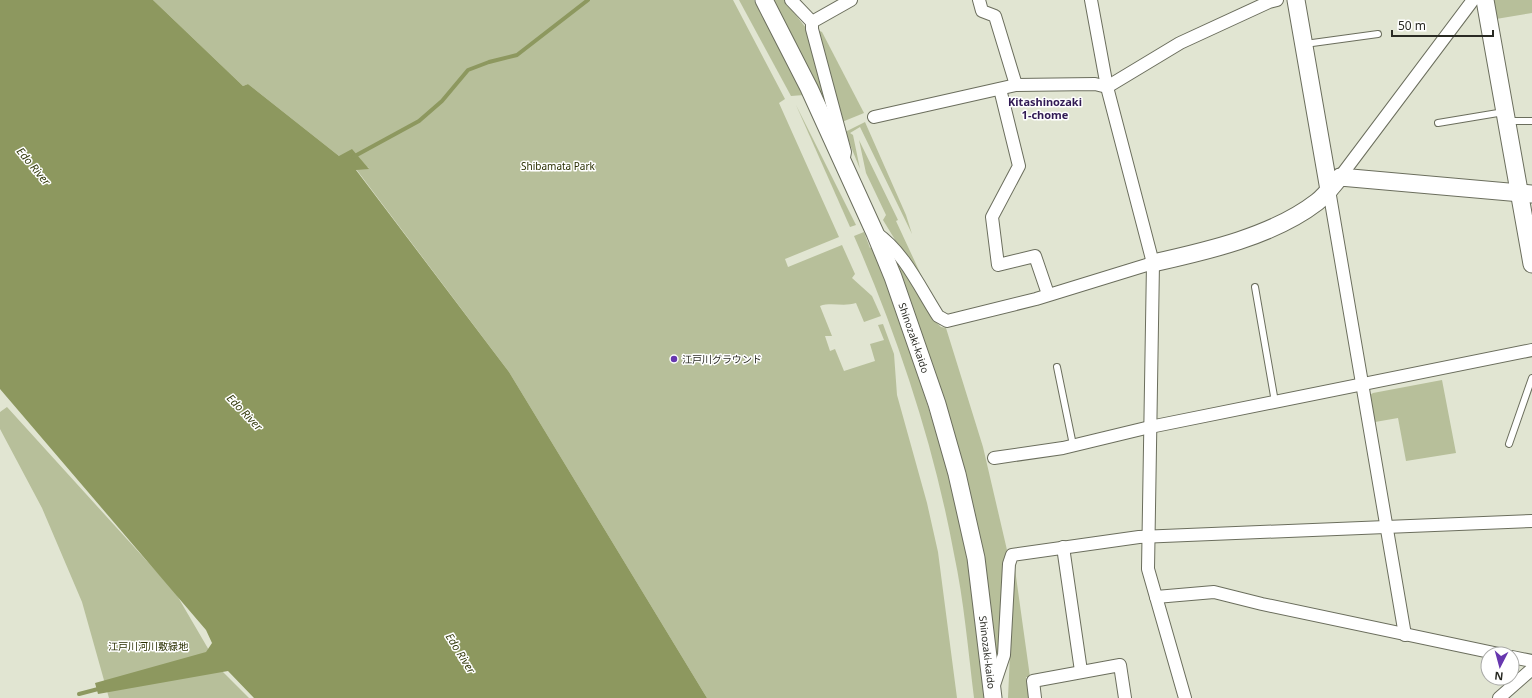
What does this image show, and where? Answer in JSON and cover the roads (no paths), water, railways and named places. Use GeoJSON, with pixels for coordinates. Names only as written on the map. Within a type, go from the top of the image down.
{"type":"FeatureCollection","features":[{"type":"Feature","properties":{"kind":"street","name":"Shinozaki-kaido"},"geometry":{"type":"LineString","coordinates":[[764,0],[809,88],[876,233],[893,277],[937,404],[957,474],[976,558],[993,693]]}},
{"type":"Feature","properties":{"kind":"street"},"geometry":{"type":"LineString","coordinates":[[791,0],[812,22],[812,30],[845,152],[842,160]]}},
{"type":"Feature","properties":{"kind":"street"},"geometry":{"type":"LineString","coordinates":[[812,22],[851,0]]}},
{"type":"Feature","properties":{"kind":"street"},"geometry":{"type":"LineString","coordinates":[[979,0],[982,11],[995,16],[1016,85]]}},
{"type":"Feature","properties":{"kind":"street"},"geometry":{"type":"LineString","coordinates":[[1091,0],[1107,87],[1153,263],[1148,569],[1185,698]]}},
{"type":"Feature","properties":{"kind":"street"},"geometry":{"type":"LineString","coordinates":[[874,117],[1016,85],[1095,84],[1107,87],[1180,43],[1269,2],[1277,0]]}},
{"type":"Feature","properties":{"kind":"street"},"geometry":{"type":"LineString","coordinates":[[1296,0],[1405,635]]}},
{"type":"Feature","properties":{"kind":"street"},"geometry":{"type":"LineString","coordinates":[[876,233],[886,240],[896,252],[938,316],[947,321],[1036,299],[1048,294],[1153,263],[1256,235],[1291,220],[1318,201],[1329,190],[1472,0]]}},
{"type":"Feature","properties":{"kind":"street"},"geometry":{"type":"LineString","coordinates":[[1485,0],[1507,116],[1526,194],[1532,264]]}},
{"type":"Feature","properties":{"kind":"street"},"geometry":{"type":"LineString","coordinates":[[1000,88],[1019,166],[992,217],[998,265],[1036,256],[1048,294]]}},
{"type":"Feature","properties":{"kind":"street"},"geometry":{"type":"LineString","coordinates":[[1340,177],[1526,194]]}},
{"type":"Feature","properties":{"kind":"street"},"geometry":{"type":"LineString","coordinates":[[994,458],[1073,445],[1274,402],[1532,350]]}},
{"type":"Feature","properties":{"kind":"street"},"geometry":{"type":"LineString","coordinates":[[993,693],[1004,655],[1010,559],[1012,555],[1063,547],[1148,537],[1532,521]]}},
{"type":"Feature","properties":{"kind":"street"},"geometry":{"type":"LineString","coordinates":[[1063,547],[1081,671]]}},
{"type":"Feature","properties":{"kind":"street"},"geometry":{"type":"LineString","coordinates":[[1156,597],[1214,592],[1405,635],[1480,650]]}},
{"type":"Feature","properties":{"kind":"street"},"geometry":{"type":"LineString","coordinates":[[1520,659],[1532,661]]}},
{"type":"Feature","properties":{"kind":"street"},"geometry":{"type":"LineString","coordinates":[[1034,698],[1033,681],[1120,665],[1125,698]]}},
{"type":"Feature","properties":{"kind":"street"},"geometry":{"type":"LineString","coordinates":[[1499,698],[1532,669]]}},
{"type":"Feature","properties":{"kind":"lane"},"geometry":{"type":"LineString","coordinates":[[1304,45],[1378,34]]}},
{"type":"Feature","properties":{"kind":"lane"},"geometry":{"type":"LineString","coordinates":[[1438,123],[1507,116],[1532,121]]}},
{"type":"Feature","properties":{"kind":"lane"},"geometry":{"type":"LineString","coordinates":[[1255,287],[1274,402]]}},
{"type":"Feature","properties":{"kind":"lane"},"geometry":{"type":"LineString","coordinates":[[1057,367],[1073,445]]}},
{"type":"Feature","properties":{"kind":"lane"},"geometry":{"type":"LineString","coordinates":[[1509,444],[1532,378]]}},
{"type":"Feature","properties":{"kind":"water","name":"Edo River"},"geometry":{"type":"Polygon","coordinates":[[[0,0],[153,0],[243,86],[248,84],[339,156],[352,149],[369,169],[356,170],[509,372],[707,698],[254,698],[228,671],[98,694],[95,683],[206,652],[212,643],[206,630],[0,389],[0,0]]]}},
{"type":"Feature","properties":{"kind":"waterway"},"geometry":{"type":"LineString","coordinates":[[353,157],[419,121],[442,101],[468,70],[489,62],[517,55],[588,0]]}},
{"type":"Feature","properties":{"kind":"waterway"},"geometry":{"type":"LineString","coordinates":[[79,694],[102,688]]}},
{"type":"Feature","properties":{"kind":"place","name":"江戸川グラウンド"},"geometry":{"type":"Point","coordinates":[674,359]}},
{"type":"Feature","properties":{"kind":"district","name":"Kitashinozaki 1-chome"},"geometry":{"type":"Point","coordinates":[1045,107]}},
{"type":"Feature","properties":{"kind":"park label","name":"Shibamata Park"},"geometry":{"type":"Point","coordinates":[558,166]}},
{"type":"Feature","properties":{"kind":"park label","name":"江戸川河川敷緑地"},"geometry":{"type":"Point","coordinates":[148,646]}}]}
